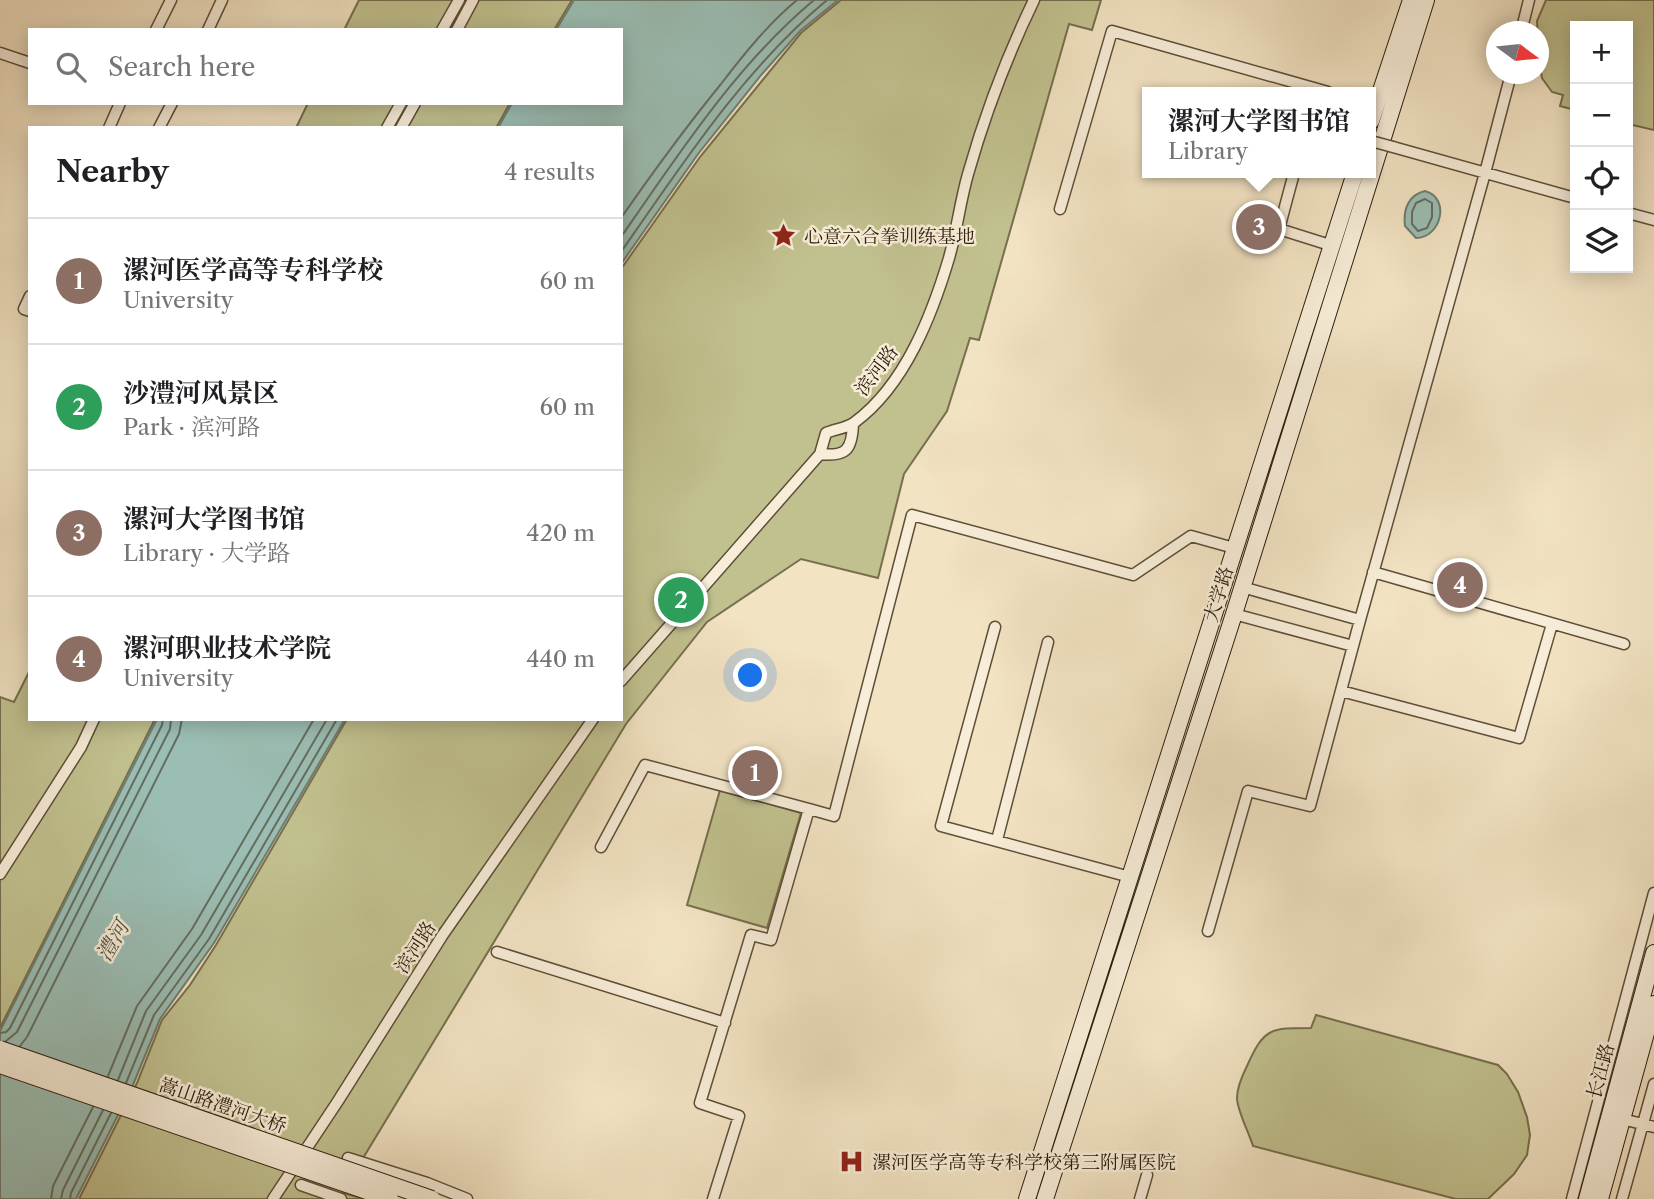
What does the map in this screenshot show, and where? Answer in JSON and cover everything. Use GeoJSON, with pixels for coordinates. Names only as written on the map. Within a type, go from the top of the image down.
{"type":"FeatureCollection","features":[{"type":"Feature","properties":{"kind":"main road"},"geometry":{"type":"LineString","coordinates":[[1376,101],[1411,0]]}},
{"type":"Feature","properties":{"kind":"main road","name":"大学路"},"geometry":{"type":"LineString","coordinates":[[1376,160],[1426,0]]}},
{"type":"Feature","properties":{"kind":"main road","name":"大学路"},"geometry":{"type":"LineString","coordinates":[[1027,1199],[1353,178]]}},
{"type":"Feature","properties":{"kind":"main road","name":"大学路"},"geometry":{"type":"LineString","coordinates":[[1045,1199],[1234,614],[1370,178]]}},
{"type":"Feature","properties":{"kind":"main road","name":"长江路"},"geometry":{"type":"LineString","coordinates":[[1587,1199],[1654,953]]}},
{"type":"Feature","properties":{"kind":"main road","name":"长江路"},"geometry":{"type":"LineString","coordinates":[[1600,1199],[1654,1007]]}},
{"type":"Feature","properties":{"kind":"main road","name":"嵩山路澧河大桥"},"geometry":{"type":"LineString","coordinates":[[0,1049],[432,1199]]}},
{"type":"Feature","properties":{"kind":"main road","name":"嵩山路澧河大桥"},"geometry":{"type":"LineString","coordinates":[[0,1065],[390,1199]]}},
{"type":"Feature","properties":{"kind":"main road"},"geometry":{"type":"LineString","coordinates":[[1059,1100],[1076,1105]]}},
{"type":"Feature","properties":{"kind":"street"},"geometry":{"type":"LineString","coordinates":[[157,28],[171,0]]}},
{"type":"Feature","properties":{"kind":"street"},"geometry":{"type":"LineString","coordinates":[[209,28],[222,0]]}},
{"type":"Feature","properties":{"kind":"street"},"geometry":{"type":"LineString","coordinates":[[443,28],[459,0]]}},
{"type":"Feature","properties":{"kind":"street"},"geometry":{"type":"LineString","coordinates":[[458,28],[474,0]]}},
{"type":"Feature","properties":{"kind":"street","name":"滨河路"},"geometry":{"type":"LineString","coordinates":[[623,679],[820,454],[826,433],[853,424],[879,399],[910,358],[949,258],[968,175],[986,115],[1012,45],[1034,0]]}},
{"type":"Feature","properties":{"kind":"street"},"geometry":{"type":"LineString","coordinates":[[1524,21],[1530,0]]}},
{"type":"Feature","properties":{"kind":"street"},"geometry":{"type":"LineString","coordinates":[[1060,209],[1112,31],[1310,87]]}},
{"type":"Feature","properties":{"kind":"street"},"geometry":{"type":"LineString","coordinates":[[0,52],[28,62]]}},
{"type":"Feature","properties":{"kind":"street"},"geometry":{"type":"LineString","coordinates":[[1208,931],[1248,791],[1310,806],[1508,84]]}},
{"type":"Feature","properties":{"kind":"street"},"geometry":{"type":"LineString","coordinates":[[110,126],[119,105]]}},
{"type":"Feature","properties":{"kind":"street"},"geometry":{"type":"LineString","coordinates":[[160,126],[171,105]]}},
{"type":"Feature","properties":{"kind":"street"},"geometry":{"type":"LineString","coordinates":[[388,126],[400,105]]}},
{"type":"Feature","properties":{"kind":"street"},"geometry":{"type":"LineString","coordinates":[[402,126],[414,105]]}},
{"type":"Feature","properties":{"kind":"street"},"geometry":{"type":"LineString","coordinates":[[1376,142],[1570,197]]}},
{"type":"Feature","properties":{"kind":"street"},"geometry":{"type":"LineString","coordinates":[[1293,178],[1279,229],[1333,246]]}},
{"type":"Feature","properties":{"kind":"street"},"geometry":{"type":"LineString","coordinates":[[1633,214],[1654,220]]}},
{"type":"Feature","properties":{"kind":"street"},"geometry":{"type":"LineString","coordinates":[[820,454],[837,456],[847,450],[852,439],[853,424]]}},
{"type":"Feature","properties":{"kind":"street"},"geometry":{"type":"LineString","coordinates":[[601,847],[645,765],[834,816],[912,515],[1133,575],[1191,536],[1234,548]]}},
{"type":"Feature","properties":{"kind":"street"},"geometry":{"type":"LineString","coordinates":[[1373,572],[1624,644]]}},
{"type":"Feature","properties":{"kind":"street"},"geometry":{"type":"LineString","coordinates":[[1242,587],[1360,620]]}},
{"type":"Feature","properties":{"kind":"street"},"geometry":{"type":"LineString","coordinates":[[1234,614],[1353,646]]}},
{"type":"Feature","properties":{"kind":"street"},"geometry":{"type":"LineString","coordinates":[[1341,691],[1519,738],[1552,624]]}},
{"type":"Feature","properties":{"kind":"street"},"geometry":{"type":"LineString","coordinates":[[995,627],[941,826],[1130,877]]}},
{"type":"Feature","properties":{"kind":"street"},"geometry":{"type":"LineString","coordinates":[[997,840],[1048,642]]}},
{"type":"Feature","properties":{"kind":"street"},"geometry":{"type":"LineString","coordinates":[[0,874],[82,747],[93,721]]}},
{"type":"Feature","properties":{"kind":"street","name":"滨河路"},"geometry":{"type":"LineString","coordinates":[[273,1199],[442,936],[592,721]]}},
{"type":"Feature","properties":{"kind":"street"},"geometry":{"type":"LineString","coordinates":[[713,1199],[739,1116],[701,1103],[751,935],[771,940],[808,809]]}},
{"type":"Feature","properties":{"kind":"street"},"geometry":{"type":"LineString","coordinates":[[1572,1199],[1654,893]]}},
{"type":"Feature","properties":{"kind":"street"},"geometry":{"type":"LineString","coordinates":[[497,953],[725,1023]]}},
{"type":"Feature","properties":{"kind":"street"},"geometry":{"type":"LineString","coordinates":[[1622,1199],[1648,1126],[1654,1084]]}},
{"type":"Feature","properties":{"kind":"street"},"geometry":{"type":"LineString","coordinates":[[1622,1119],[1648,1126]]}},
{"type":"Feature","properties":{"kind":"street"},"geometry":{"type":"LineString","coordinates":[[348,1158],[467,1199]]}},
{"type":"Feature","properties":{"kind":"street"},"geometry":{"type":"LineString","coordinates":[[1140,1199],[1147,1175]]}},
{"type":"Feature","properties":{"kind":"street"},"geometry":{"type":"LineString","coordinates":[[301,1185],[341,1199]]}},
{"type":"Feature","properties":{"kind":"green space"},"geometry":{"type":"Polygon","coordinates":[[[359,0],[572,0],[555,28],[345,28],[359,0]]]}},
{"type":"Feature","properties":{"kind":"green space"},"geometry":{"type":"Polygon","coordinates":[[[841,0],[1101,0],[1092,30],[1069,24],[979,340],[970,338],[947,411],[904,474],[878,578],[801,559],[707,622],[626,724],[351,1178],[343,1193],[364,1199],[79,1199],[137,1083],[162,1020],[190,985],[216,945],[346,721],[623,721],[623,266],[700,157],[801,33],[841,0]]]}},
{"type":"Feature","properties":{"kind":"green space"},"geometry":{"type":"Polygon","coordinates":[[[1546,0],[1654,0],[1654,130],[1633,125],[1633,21],[1570,21],[1570,109],[1560,106],[1563,95],[1552,92],[1546,84],[1549,84],[1549,21],[1537,21],[1546,0]]]}},
{"type":"Feature","properties":{"kind":"green space"},"geometry":{"type":"Polygon","coordinates":[[[307,105],[509,105],[497,126],[297,126],[307,105]]]}},
{"type":"Feature","properties":{"kind":"green space"},"geometry":{"type":"Polygon","coordinates":[[[28,674],[28,721],[154,721],[0,1028],[0,697],[14,702],[28,674]]]}},
{"type":"Feature","properties":{"kind":"green space"},"geometry":{"type":"Polygon","coordinates":[[[720,790],[801,813],[767,928],[687,905],[720,790]]]}},
{"type":"Feature","properties":{"kind":"green space"},"geometry":{"type":"Polygon","coordinates":[[[1316,1015],[1498,1065],[1518,1092],[1530,1135],[1527,1155],[1514,1174],[1488,1199],[1456,1199],[1253,1146],[1237,1098],[1240,1082],[1253,1053],[1270,1033],[1277,1030],[1311,1028],[1316,1015]]]}},
{"type":"Feature","properties":{"kind":"water"},"geometry":{"type":"Polygon","coordinates":[[[574,0],[838,0],[800,31],[762,74],[698,154],[623,261],[623,126],[499,126],[511,105],[623,105],[623,28],[557,28],[574,0]]]}},
{"type":"Feature","properties":{"kind":"water"},"geometry":{"type":"Polygon","coordinates":[[[1425,191],[1438,201],[1440,217],[1432,232],[1416,238],[1405,226],[1405,214],[1414,196],[1425,191]]]}},
{"type":"Feature","properties":{"kind":"water","name":"澧河"},"geometry":{"type":"Polygon","coordinates":[[[156,721],[344,721],[214,943],[160,1019],[133,1085],[76,1199],[0,1199],[0,1031],[156,721]]]}},
{"type":"Feature","properties":{"kind":"place","name":"漯河大学图书馆"},"geometry":{"type":"Point","coordinates":[1259,227]}},
{"type":"Feature","properties":{"kind":"place","name":"心意六合拳训练基地"},"geometry":{"type":"Point","coordinates":[784,236]}},
{"type":"Feature","properties":{"kind":"place","name":"漯河职业技术学院"},"geometry":{"type":"Point","coordinates":[1460,585]}},
{"type":"Feature","properties":{"kind":"place","name":"沙澧河风景区"},"geometry":{"type":"Point","coordinates":[681,600]}},
{"type":"Feature","properties":{"kind":"place","name":"漯河医学高等专科学校"},"geometry":{"type":"Point","coordinates":[755,773]}},
{"type":"Feature","properties":{"kind":"place","name":"漯河医学高等专科学校第三附属医院"},"geometry":{"type":"Point","coordinates":[852,1162]}}]}
